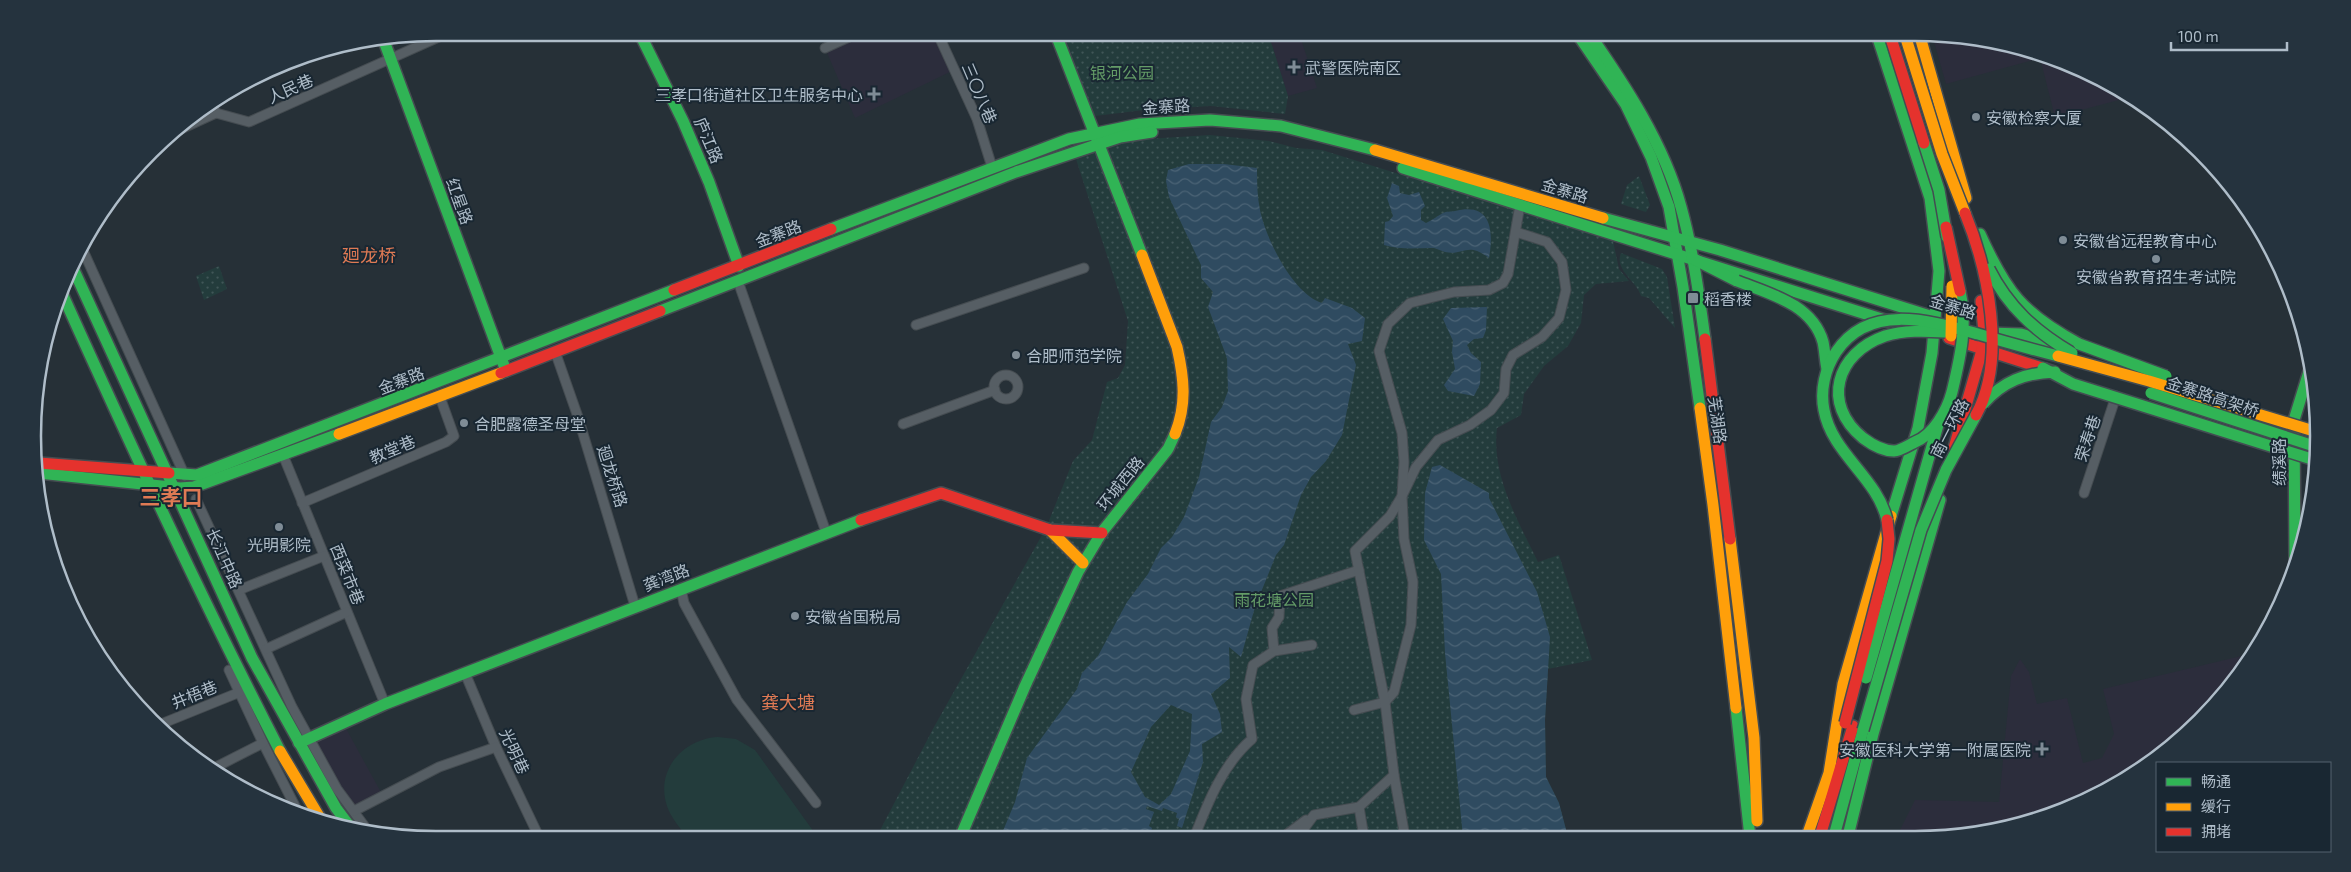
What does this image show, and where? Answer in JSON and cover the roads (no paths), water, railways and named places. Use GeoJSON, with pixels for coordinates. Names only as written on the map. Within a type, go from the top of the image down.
{"type":"FeatureCollection","features":[{"type":"Feature","properties":{"kind":"main road","name":"庐江路"},"geometry":{"type":"LineString","coordinates":[[643,41],[687,130],[709,182],[738,266]]}},
{"type":"Feature","properties":{"kind":"main road","name":"环城西路"},"geometry":{"type":"LineString","coordinates":[[963,831],[1029,678],[1083,563],[1102,533],[1168,449],[1175,436],[1185,400],[1183,372],[1177,347],[1058,41]]}},
{"type":"Feature","properties":{"kind":"main road","name":"芜湖路"},"geometry":{"type":"LineString","coordinates":[[1582,41],[1626,105],[1651,157],[1669,207],[1675,238],[1712,505],[1749,831]]}},
{"type":"Feature","properties":{"kind":"main road","name":"芜湖路"},"geometry":{"type":"LineString","coordinates":[[1594,41],[1619,77],[1657,145],[1681,206],[1699,291],[1754,738],[1758,831]]}},
{"type":"Feature","properties":{"kind":"main road"},"geometry":{"type":"LineString","coordinates":[[1810,831],[1828,773],[1845,676],[1918,428],[1937,318],[1939,271],[1930,198],[1879,41]]}},
{"type":"Feature","properties":{"kind":"main road","name":"南一环路"},"geometry":{"type":"LineString","coordinates":[[1835,831],[1846,794],[1859,728],[1942,407],[1950,366],[1953,301],[1946,227],[1939,190],[1892,41]]}},
{"type":"Feature","properties":{"kind":"main road","name":"南一环路"},"geometry":{"type":"LineString","coordinates":[[1859,728],[1923,523],[1946,470],[1980,408],[1990,370],[1992,323],[1979,247],[1942,154],[1907,41]]}},
{"type":"Feature","properties":{"kind":"main road"},"geometry":{"type":"LineString","coordinates":[[1811,831],[1832,791],[1859,728],[1895,663],[1982,350],[1984,332],[1969,211],[1921,41]]}},
{"type":"Feature","properties":{"kind":"main road","name":"红星路"},"geometry":{"type":"LineString","coordinates":[[385,45],[506,371]]}},
{"type":"Feature","properties":{"kind":"main road","name":"金寨路"},"geometry":{"type":"LineString","coordinates":[[43,473],[194,488],[506,371],[1016,172],[1095,138],[1140,124],[1186,120],[1245,122],[1281,126],[1360,145],[1984,332],[2021,334],[2310,424]]}},
{"type":"Feature","properties":{"kind":"main road","name":"金寨路"},"geometry":{"type":"LineString","coordinates":[[42,462],[136,469],[186,479],[992,167],[1069,139],[1120,137],[1172,130],[1210,128],[1281,135],[1358,154],[2043,368]]}},
{"type":"Feature","properties":{"kind":"main road"},"geometry":{"type":"LineString","coordinates":[[1692,258],[1737,281],[1795,303],[1812,319],[1822,340],[1830,407],[1837,427],[1854,445],[1878,456],[1896,458],[1920,450],[1946,423],[1964,383],[1970,358],[1974,309],[1942,154]]}},
{"type":"Feature","properties":{"kind":"main road"},"geometry":{"type":"LineString","coordinates":[[1969,211],[2002,280],[2022,305],[2048,327],[2079,344],[2164,375],[2309,419]]}},
{"type":"Feature","properties":{"kind":"main road","name":"金寨路高架桥"},"geometry":{"type":"LineString","coordinates":[[1946,227],[1965,312],[1964,329],[1962,337],[1961,354],[1948,408],[1923,439],[1895,451],[1872,445],[1852,429],[1843,417],[1838,391],[1843,368],[1862,347],[1885,336],[1911,331],[1942,331],[1960,336],[1970,339],[2054,364],[2099,377],[2310,445]]}},
{"type":"Feature","properties":{"kind":"main road"},"geometry":{"type":"LineString","coordinates":[[1979,247],[1989,271],[2002,294],[2018,313],[2038,331],[2074,354],[2149,381]]}},
{"type":"Feature","properties":{"kind":"main road","name":"长江中路"},"geometry":{"type":"LineString","coordinates":[[76,274],[252,658],[304,740],[336,808],[345,820]]}},
{"type":"Feature","properties":{"kind":"main road"},"geometry":{"type":"LineString","coordinates":[[65,301],[136,469],[282,755],[317,812]]}},
{"type":"Feature","properties":{"kind":"main road"},"geometry":{"type":"LineString","coordinates":[[1849,831],[1859,728],[1855,676],[1888,550],[1889,527],[1876,489],[1835,442],[1826,424],[1821,405],[1826,369],[1834,355],[1844,342],[1859,330],[1872,323],[1905,318],[1926,320],[2149,381]]}},
{"type":"Feature","properties":{"kind":"main road"},"geometry":{"type":"LineString","coordinates":[[1954,446],[1975,407],[1998,381],[2017,371],[2043,368],[2309,453]]}},
{"type":"Feature","properties":{"kind":"main road"},"geometry":{"type":"LineString","coordinates":[[2043,368],[2073,384],[2309,458]]}},
{"type":"Feature","properties":{"kind":"main road"},"geometry":{"type":"LineString","coordinates":[[1980,408],[1991,393],[2003,384],[2020,375],[2041,372],[2067,372],[2137,393],[2165,398]]}},
{"type":"Feature","properties":{"kind":"main road","name":"金寨路高架桥"},"geometry":{"type":"LineString","coordinates":[[2149,381],[2310,430]]}},
{"type":"Feature","properties":{"kind":"main road","name":"绩溪路"},"geometry":{"type":"LineString","coordinates":[[2295,542],[2294,420],[2306,382]]}},
{"type":"Feature","properties":{"kind":"main road","name":"龚湾路"},"geometry":{"type":"LineString","coordinates":[[304,740],[385,704],[826,532],[941,493],[1050,530]]}},
{"type":"Feature","properties":{"kind":"main road"},"geometry":{"type":"LineString","coordinates":[[1050,530],[1102,533]]}},
{"type":"Feature","properties":{"kind":"main road"},"geometry":{"type":"LineString","coordinates":[[1050,530],[1083,563]]}},
{"type":"Feature","properties":{"kind":"main road"},"geometry":{"type":"LineString","coordinates":[[1821,831],[1832,791]]}},
{"type":"Feature","properties":{"kind":"street","name":"人民巷"},"geometry":{"type":"LineString","coordinates":[[216,113],[249,122],[431,41]]}},
{"type":"Feature","properties":{"kind":"street"},"geometry":{"type":"LineString","coordinates":[[825,48],[840,41]]}},
{"type":"Feature","properties":{"kind":"street","name":"三〇八巷"},"geometry":{"type":"LineString","coordinates":[[941,41],[977,119],[992,167]]}},
{"type":"Feature","properties":{"kind":"street"},"geometry":{"type":"LineString","coordinates":[[199,121],[216,113],[215,110]]}},
{"type":"Feature","properties":{"kind":"street"},"geometry":{"type":"LineString","coordinates":[[1354,710],[1385,702],[1394,692],[1411,625],[1413,582],[1404,539],[1402,433],[1379,351],[1388,324],[1410,303],[1454,292],[1489,290],[1503,283],[1508,274],[1520,205]]}},
{"type":"Feature","properties":{"kind":"street"},"geometry":{"type":"LineString","coordinates":[[1404,831],[1394,775],[1385,702],[1355,551],[1390,516],[1416,467],[1438,440],[1470,425],[1491,410],[1504,393],[1506,369],[1513,355],[1542,337],[1559,318],[1566,290],[1562,262],[1547,242],[1516,232]]}},
{"type":"Feature","properties":{"kind":"street"},"geometry":{"type":"LineString","coordinates":[[85,255],[186,479]]}},
{"type":"Feature","properties":{"kind":"street"},"geometry":{"type":"LineString","coordinates":[[916,325],[1084,268]]}},
{"type":"Feature","properties":{"kind":"street"},"geometry":{"type":"LineString","coordinates":[[740,287],[826,532]]}},
{"type":"Feature","properties":{"kind":"street"},"geometry":{"type":"LineString","coordinates":[[61,312],[136,469]]}},
{"type":"Feature","properties":{"kind":"street","name":"廻龙桥路"},"geometry":{"type":"LineString","coordinates":[[556,357],[578,417],[636,606]]}},
{"type":"Feature","properties":{"kind":"street"},"geometry":{"type":"LineString","coordinates":[[903,424],[995,390]]}},
{"type":"Feature","properties":{"kind":"street","name":"荣寿巷"},"geometry":{"type":"LineString","coordinates":[[2084,493],[2118,392]]}},
{"type":"Feature","properties":{"kind":"street","name":"教堂巷"},"geometry":{"type":"LineString","coordinates":[[302,503],[446,442],[454,436],[440,396]]}},
{"type":"Feature","properties":{"kind":"street","name":"西菜市巷"},"geometry":{"type":"LineString","coordinates":[[283,455],[385,704]]}},
{"type":"Feature","properties":{"kind":"street"},"geometry":{"type":"LineString","coordinates":[[144,483],[263,743],[294,804]]}},
{"type":"Feature","properties":{"kind":"street"},"geometry":{"type":"LineString","coordinates":[[196,500],[266,649],[304,740],[363,824]]}},
{"type":"Feature","properties":{"kind":"street"},"geometry":{"type":"LineString","coordinates":[[239,590],[324,556]]}},
{"type":"Feature","properties":{"kind":"street"},"geometry":{"type":"LineString","coordinates":[[1274,651],[1272,628],[1279,617],[1280,596],[1359,570]]}},
{"type":"Feature","properties":{"kind":"street"},"geometry":{"type":"LineString","coordinates":[[681,589],[684,603],[737,700],[816,802]]}},
{"type":"Feature","properties":{"kind":"street"},"geometry":{"type":"LineString","coordinates":[[266,649],[347,612]]}},
{"type":"Feature","properties":{"kind":"street"},"geometry":{"type":"LineString","coordinates":[[1197,831],[1210,797],[1238,751],[1252,739],[1246,699],[1253,665],[1274,651],[1312,645]]}},
{"type":"Feature","properties":{"kind":"street","name":"光明巷"},"geometry":{"type":"LineString","coordinates":[[465,673],[496,747],[536,831]]}},
{"type":"Feature","properties":{"kind":"street","name":"井梧巷"},"geometry":{"type":"LineString","coordinates":[[165,722],[240,692]]}},
{"type":"Feature","properties":{"kind":"street"},"geometry":{"type":"LineString","coordinates":[[219,765],[263,743]]}},
{"type":"Feature","properties":{"kind":"street"},"geometry":{"type":"LineString","coordinates":[[354,811],[439,767],[496,747]]}},
{"type":"Feature","properties":{"kind":"street"},"geometry":{"type":"LineString","coordinates":[[1292,831],[1314,815],[1359,807],[1394,775]]}},
{"type":"Feature","properties":{"kind":"street"},"geometry":{"type":"LineString","coordinates":[[1359,807],[1363,831]]}},
{"type":"Feature","properties":{"kind":"street"},"geometry":{"type":"LineString","coordinates":[[1302,831],[1314,815]]}},
{"type":"Feature","properties":{"kind":"water"},"geometry":{"type":"Polygon","coordinates":[[[1189,164],[1224,164],[1257,168],[1258,200],[1263,222],[1282,264],[1291,277],[1311,298],[1322,303],[1325,298],[1352,308],[1365,318],[1362,341],[1348,344],[1356,365],[1342,435],[1326,461],[1311,477],[1301,495],[1284,545],[1276,555],[1255,607],[1241,657],[1229,647],[1230,678],[1211,694],[1220,714],[1222,732],[1202,744],[1203,762],[1182,828],[1177,826],[1179,819],[1176,817],[1177,813],[1163,808],[1162,811],[1147,806],[1146,809],[1154,812],[1149,826],[1152,828],[1151,831],[1003,831],[1015,802],[1027,758],[1077,689],[1082,673],[1098,656],[1127,602],[1148,574],[1161,548],[1172,537],[1184,517],[1199,477],[1211,422],[1222,407],[1228,391],[1227,358],[1208,307],[1213,292],[1201,278],[1201,265],[1169,197],[1166,181],[1168,170],[1189,164]],[[1171,705],[1151,727],[1131,772],[1145,797],[1159,805],[1171,794],[1190,751],[1192,714],[1171,705]]]}},
{"type":"Feature","properties":{"kind":"water"},"geometry":{"type":"Polygon","coordinates":[[[1392,183],[1399,186],[1400,193],[1409,195],[1419,192],[1425,206],[1421,210],[1421,220],[1426,223],[1443,213],[1467,209],[1483,215],[1490,228],[1489,258],[1476,250],[1451,253],[1434,248],[1403,248],[1384,245],[1385,222],[1389,221],[1393,216],[1387,198],[1392,183]]]}},
{"type":"Feature","properties":{"kind":"water"},"geometry":{"type":"Polygon","coordinates":[[[1487,307],[1486,330],[1483,338],[1474,339],[1467,345],[1471,353],[1481,362],[1480,384],[1474,396],[1448,391],[1444,385],[1455,369],[1452,352],[1453,341],[1443,319],[1451,308],[1487,307]]]}},
{"type":"Feature","properties":{"kind":"water"},"geometry":{"type":"Polygon","coordinates":[[[1440,465],[1489,493],[1489,498],[1537,592],[1550,637],[1545,720],[1546,777],[1559,803],[1566,831],[1462,831],[1445,653],[1441,574],[1424,540],[1425,493],[1432,467],[1440,465]]]}},
{"type":"Feature","properties":{"kind":"place","name":"武警医院南区"},"geometry":{"type":"Point","coordinates":[1294,67]}},
{"type":"Feature","properties":{"kind":"place","name":"三孝口街道社区卫生服务中心"},"geometry":{"type":"Point","coordinates":[874,94]}},
{"type":"Feature","properties":{"kind":"place","name":"安徽检察大厦"},"geometry":{"type":"Point","coordinates":[1976,117]}},
{"type":"Feature","properties":{"kind":"place","name":"安徽省远程教育中心"},"geometry":{"type":"Point","coordinates":[2063,240]}},
{"type":"Feature","properties":{"kind":"place","name":"安徽省教育招生考试院"},"geometry":{"type":"Point","coordinates":[2156,259]}},
{"type":"Feature","properties":{"kind":"place","name":"稻香楼"},"geometry":{"type":"Point","coordinates":[1693,298]}},
{"type":"Feature","properties":{"kind":"place","name":"合肥师范学院"},"geometry":{"type":"Point","coordinates":[1016,355]}},
{"type":"Feature","properties":{"kind":"place","name":"合肥露德圣母堂"},"geometry":{"type":"Point","coordinates":[464,423]}},
{"type":"Feature","properties":{"kind":"place","name":"光明影院"},"geometry":{"type":"Point","coordinates":[279,527]}},
{"type":"Feature","properties":{"kind":"place","name":"安徽省国税局"},"geometry":{"type":"Point","coordinates":[795,616]}},
{"type":"Feature","properties":{"kind":"place","name":"安徽医科大学第一附属医院"},"geometry":{"type":"Point","coordinates":[2042,749]}},
{"type":"Feature","properties":{"kind":"district","name":"廻龙桥"},"geometry":{"type":"Point","coordinates":[369,255]}},
{"type":"Feature","properties":{"kind":"district","name":"三孝口"},"geometry":{"type":"Point","coordinates":[171,496]}},
{"type":"Feature","properties":{"kind":"district","name":"龚大塘"},"geometry":{"type":"Point","coordinates":[788,702]}},
{"type":"Feature","properties":{"kind":"park label","name":"银河公园"},"geometry":{"type":"Point","coordinates":[1122,72]}},
{"type":"Feature","properties":{"kind":"park label","name":"雨花塘公园"},"geometry":{"type":"Point","coordinates":[1274,599]}}]}
